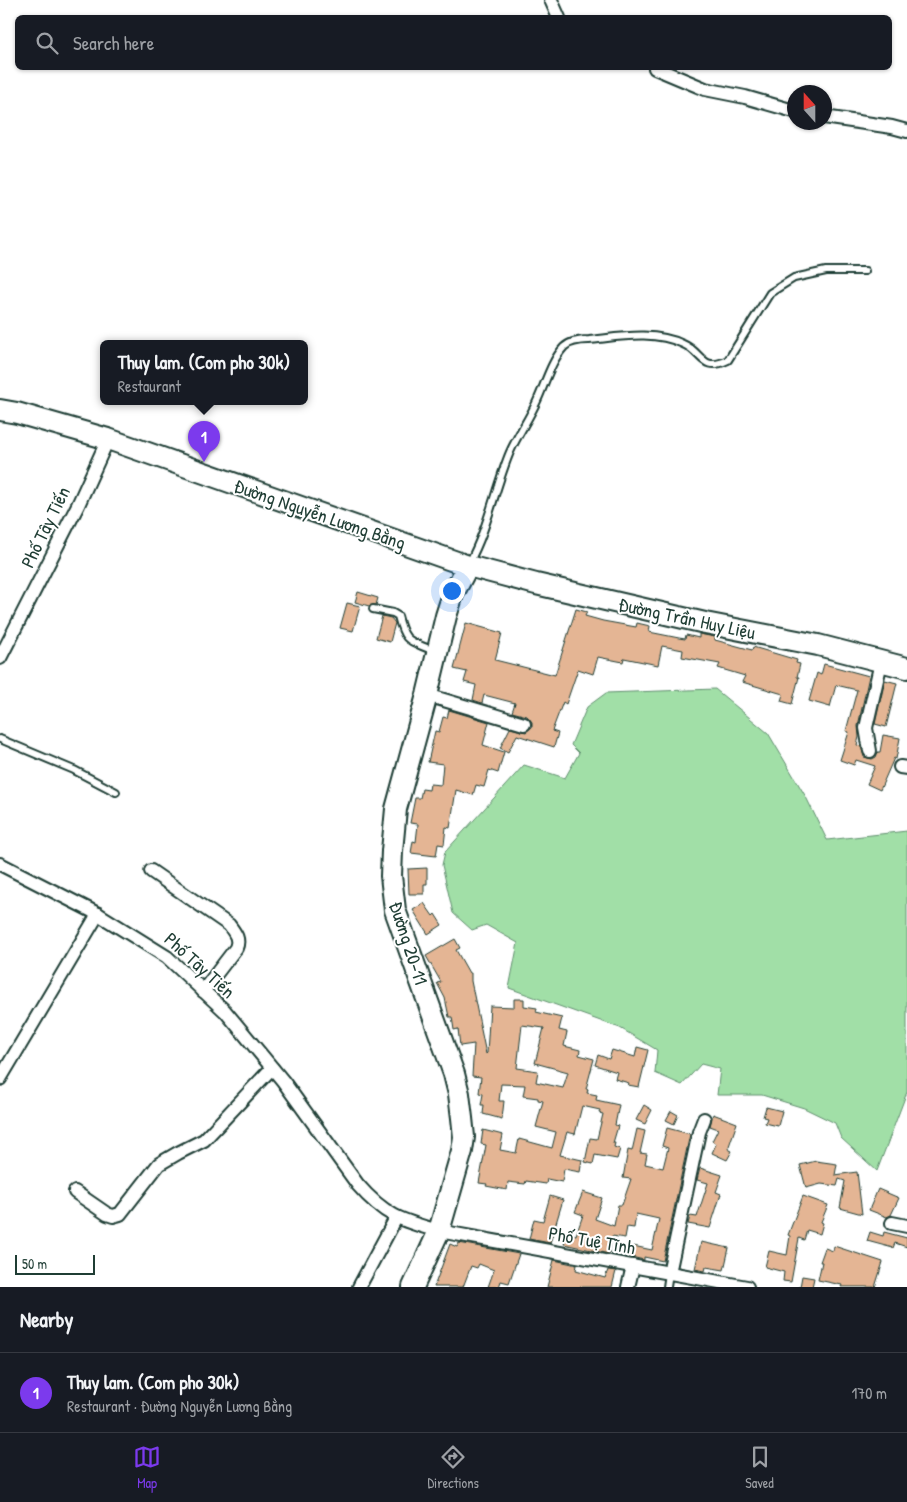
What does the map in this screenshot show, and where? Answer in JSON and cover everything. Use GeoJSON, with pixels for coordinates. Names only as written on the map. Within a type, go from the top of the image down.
{"type":"FeatureCollection","features":[{"type":"Feature","properties":{"kind":"highway","name":"Đường Nguyễn Lương Bằng"},"geometry":{"type":"LineString","coordinates":[[0,410],[17,413],[108,439],[468,566]]}},
{"type":"Feature","properties":{"kind":"highway","name":"Đường 20-11"},"geometry":{"type":"LineString","coordinates":[[413,1287],[439,1231],[464,1138],[459,1094],[452,1066],[396,910],[391,876],[396,808],[438,653],[446,616],[453,594],[468,566]]}},
{"type":"Feature","properties":{"kind":"highway","name":"Đường Trần Huy Liệu"},"geometry":{"type":"LineString","coordinates":[[468,566],[536,584],[705,623],[818,645],[907,668]]}},
{"type":"Feature","properties":{"kind":"street"},"geometry":{"type":"LineString","coordinates":[[550,0],[558,15]]}},
{"type":"Feature","properties":{"kind":"street"},"geometry":{"type":"LineString","coordinates":[[661,70],[705,89],[745,97],[787,109]]}},
{"type":"Feature","properties":{"kind":"street"},"geometry":{"type":"LineString","coordinates":[[832,118],[892,126],[907,131]]}},
{"type":"Feature","properties":{"kind":"street","name":"Phố Tây Tiến"},"geometry":{"type":"LineString","coordinates":[[0,658],[78,505],[108,439]]}},
{"type":"Feature","properties":{"kind":"street"},"geometry":{"type":"LineString","coordinates":[[870,751],[866,728],[881,662]]}},
{"type":"Feature","properties":{"kind":"street"},"geometry":{"type":"LineString","coordinates":[[427,694],[524,724]]}},
{"type":"Feature","properties":{"kind":"street","name":"Phố Tây Tiến"},"geometry":{"type":"LineString","coordinates":[[0,864],[98,914],[168,957],[225,1011],[272,1068],[369,1198],[396,1218],[439,1231]]}},
{"type":"Feature","properties":{"kind":"street"},"geometry":{"type":"LineString","coordinates":[[151,871],[229,925],[236,934],[239,942],[236,948],[203,991]]}},
{"type":"Feature","properties":{"kind":"street"},"geometry":{"type":"LineString","coordinates":[[0,1079],[98,914]]}},
{"type":"Feature","properties":{"kind":"street"},"geometry":{"type":"LineString","coordinates":[[75,1192],[107,1214],[113,1216],[120,1214],[159,1164],[204,1140],[272,1068]]}},
{"type":"Feature","properties":{"kind":"street"},"geometry":{"type":"LineString","coordinates":[[669,1273],[699,1132],[704,1118]]}},
{"type":"Feature","properties":{"kind":"street"},"geometry":{"type":"LineString","coordinates":[[359,1287],[396,1218]]}},
{"type":"Feature","properties":{"kind":"street"},"geometry":{"type":"LineString","coordinates":[[892,1223],[907,1226]]}},
{"type":"Feature","properties":{"kind":"street","name":"Phố Tuệ Tĩnh"},"geometry":{"type":"LineString","coordinates":[[439,1231],[633,1266],[724,1285],[743,1286]]}},
{"type":"Feature","properties":{"kind":"street"},"geometry":{"type":"LineString","coordinates":[[628,1287],[633,1266]]}},
{"type":"Feature","properties":{"kind":"lane"},"geometry":{"type":"LineString","coordinates":[[468,566],[482,536],[495,493],[511,451],[534,408],[558,356],[566,345],[576,341],[642,335],[670,339],[685,344],[706,363],[716,365],[728,360],[770,293],[794,278],[826,271],[865,271]]}},
{"type":"Feature","properties":{"kind":"lane"},"geometry":{"type":"LineString","coordinates":[[373,608],[398,616],[402,634],[406,638],[438,653]]}},
{"type":"Feature","properties":{"kind":"lane"},"geometry":{"type":"LineString","coordinates":[[0,739],[74,770],[116,792]]}},
{"type":"Feature","properties":{"kind":"lane"},"geometry":{"type":"LineString","coordinates":[[667,1287],[669,1273]]}},
{"type":"Feature","properties":{"kind":"green space"},"geometry":{"type":"Polygon","coordinates":[[[715,689],[768,733],[806,797],[827,840],[907,831],[907,1092],[877,1171],[841,1138],[835,1123],[804,1108],[762,1095],[717,1095],[720,1069],[701,1064],[682,1085],[655,1073],[657,1050],[620,1028],[509,988],[518,943],[486,925],[472,930],[453,913],[442,865],[445,852],[524,765],[565,778],[579,753],[571,745],[587,707],[606,693],[715,689]]]}},
{"type":"Feature","properties":{"kind":"building"},"geometry":{"type":"Polygon","coordinates":[[[358,592],[378,598],[376,605],[369,606],[355,602],[358,592]]]}},
{"type":"Feature","properties":{"kind":"building"},"geometry":{"type":"Polygon","coordinates":[[[347,603],[360,606],[353,631],[340,628],[347,603]]]}},
{"type":"Feature","properties":{"kind":"building"},"geometry":{"type":"Polygon","coordinates":[[[576,609],[587,612],[585,616],[603,621],[636,627],[637,623],[650,626],[649,632],[685,639],[686,635],[699,638],[699,634],[715,637],[715,640],[752,650],[753,647],[797,660],[796,663],[800,664],[797,677],[799,677],[792,704],[781,701],[783,694],[742,682],[745,676],[718,668],[720,664],[682,657],[683,650],[662,646],[658,665],[624,658],[623,662],[598,657],[593,674],[578,669],[566,704],[563,702],[552,731],[558,733],[554,747],[517,735],[508,752],[500,748],[510,728],[526,732],[532,727],[532,722],[527,716],[512,712],[515,703],[484,695],[482,703],[473,700],[476,685],[464,682],[467,672],[454,669],[466,623],[502,633],[495,660],[555,675],[576,609]]]}},
{"type":"Feature","properties":{"kind":"building"},"geometry":{"type":"Polygon","coordinates":[[[382,616],[391,618],[395,623],[390,642],[376,638],[382,616]]]}},
{"type":"Feature","properties":{"kind":"building"},"geometry":{"type":"Polygon","coordinates":[[[824,664],[869,676],[858,726],[859,737],[857,745],[861,746],[864,757],[872,759],[876,757],[878,752],[880,752],[883,735],[900,738],[896,759],[894,758],[880,790],[867,784],[875,766],[856,760],[854,765],[840,760],[849,732],[846,731],[857,690],[836,685],[830,707],[809,701],[817,673],[821,675],[824,664]]]}},
{"type":"Feature","properties":{"kind":"building"},"geometry":{"type":"Polygon","coordinates":[[[885,680],[897,683],[886,727],[875,724],[885,680]]]}},
{"type":"Feature","properties":{"kind":"building"},"geometry":{"type":"Polygon","coordinates":[[[449,710],[489,722],[483,745],[504,752],[498,773],[489,770],[484,787],[476,785],[473,795],[456,790],[450,828],[446,827],[444,845],[438,844],[436,856],[411,853],[413,841],[416,842],[418,824],[410,823],[415,798],[420,798],[422,789],[429,790],[430,784],[441,785],[443,764],[428,762],[435,731],[439,732],[443,717],[447,718],[449,710]]]}},
{"type":"Feature","properties":{"kind":"building"},"geometry":{"type":"Polygon","coordinates":[[[427,868],[427,884],[424,884],[424,894],[409,894],[408,869],[427,868]]]}},
{"type":"Feature","properties":{"kind":"building"},"geometry":{"type":"Polygon","coordinates":[[[424,903],[433,916],[435,914],[442,925],[428,934],[413,910],[424,903]]]}},
{"type":"Feature","properties":{"kind":"building"},"geometry":{"type":"Polygon","coordinates":[[[455,939],[460,948],[456,950],[469,973],[471,973],[486,1054],[490,1006],[514,1007],[514,999],[524,999],[524,1006],[537,1008],[536,1012],[562,1018],[559,1030],[567,1032],[564,1046],[580,1050],[579,1055],[594,1059],[586,1089],[588,1089],[587,1093],[597,1095],[596,1100],[619,1105],[615,1125],[618,1126],[613,1143],[615,1143],[614,1147],[620,1149],[617,1159],[595,1155],[593,1164],[585,1162],[590,1138],[597,1139],[603,1114],[599,1113],[600,1110],[582,1106],[575,1134],[567,1132],[560,1155],[582,1160],[580,1172],[564,1169],[562,1182],[547,1179],[546,1184],[526,1181],[525,1184],[508,1182],[507,1190],[479,1183],[486,1145],[481,1144],[483,1130],[503,1135],[500,1150],[516,1153],[519,1139],[552,1148],[556,1132],[536,1127],[543,1101],[538,1100],[538,1098],[523,1096],[525,1085],[501,1084],[499,1101],[504,1101],[502,1119],[483,1114],[484,1105],[481,1105],[483,1094],[479,1093],[481,1077],[472,1076],[474,1044],[460,1046],[458,1029],[454,1030],[452,1017],[449,1017],[445,998],[437,983],[441,982],[426,956],[455,939]],[[522,1025],[517,1068],[538,1071],[536,1082],[563,1088],[568,1072],[535,1063],[544,1028],[522,1025]]]}},
{"type":"Feature","properties":{"kind":"building"},"geometry":{"type":"Polygon","coordinates":[[[637,1047],[648,1050],[639,1087],[628,1085],[629,1083],[615,1079],[617,1072],[595,1065],[598,1055],[609,1059],[612,1050],[635,1057],[637,1047]]]}},
{"type":"Feature","properties":{"kind":"building"},"geometry":{"type":"Polygon","coordinates":[[[644,1105],[652,1110],[645,1124],[636,1120],[644,1105]]]}},
{"type":"Feature","properties":{"kind":"building"},"geometry":{"type":"Polygon","coordinates":[[[766,1107],[782,1111],[778,1126],[765,1123],[767,1118],[763,1117],[766,1107]]]}},
{"type":"Feature","properties":{"kind":"building"},"geometry":{"type":"Polygon","coordinates":[[[671,1111],[678,1115],[674,1124],[666,1120],[671,1111]]]}},
{"type":"Feature","properties":{"kind":"building"},"geometry":{"type":"Polygon","coordinates":[[[713,1114],[737,1123],[728,1149],[732,1151],[727,1160],[712,1153],[716,1144],[712,1141],[718,1129],[710,1126],[713,1114]]]}},
{"type":"Feature","properties":{"kind":"building"},"geometry":{"type":"Polygon","coordinates":[[[667,1128],[690,1134],[663,1261],[644,1257],[644,1260],[631,1257],[633,1246],[652,1250],[659,1219],[636,1214],[634,1228],[627,1227],[625,1238],[612,1236],[609,1254],[564,1244],[568,1233],[576,1235],[583,1215],[575,1212],[583,1192],[602,1198],[595,1219],[614,1226],[618,1205],[622,1205],[631,1179],[623,1178],[628,1150],[632,1151],[637,1129],[645,1131],[640,1153],[647,1154],[645,1164],[663,1168],[668,1148],[662,1146],[667,1128]]]}},
{"type":"Feature","properties":{"kind":"building"},"geometry":{"type":"Polygon","coordinates":[[[816,1161],[837,1164],[835,1175],[857,1172],[862,1214],[840,1208],[845,1181],[839,1179],[837,1186],[821,1184],[806,1188],[800,1165],[816,1161]]]}},
{"type":"Feature","properties":{"kind":"building"},"geometry":{"type":"Polygon","coordinates":[[[700,1168],[722,1175],[716,1192],[721,1194],[710,1228],[688,1224],[690,1216],[697,1217],[708,1183],[697,1180],[700,1168]]]}},
{"type":"Feature","properties":{"kind":"building"},"geometry":{"type":"Polygon","coordinates":[[[878,1189],[899,1198],[891,1215],[887,1217],[869,1210],[878,1189]]]}},
{"type":"Feature","properties":{"kind":"building"},"geometry":{"type":"Polygon","coordinates":[[[550,1196],[563,1200],[550,1243],[529,1239],[534,1219],[543,1221],[550,1196]]]}},
{"type":"Feature","properties":{"kind":"building"},"geometry":{"type":"Polygon","coordinates":[[[803,1196],[828,1205],[821,1222],[823,1223],[820,1234],[807,1230],[804,1240],[799,1238],[791,1282],[783,1281],[784,1272],[765,1267],[769,1251],[787,1255],[790,1236],[788,1235],[803,1196]]]}},
{"type":"Feature","properties":{"kind":"building"},"geometry":{"type":"Polygon","coordinates":[[[870,1232],[883,1236],[884,1232],[907,1238],[907,1247],[895,1243],[893,1248],[867,1241],[870,1232]]]}},
{"type":"Feature","properties":{"kind":"building"},"geometry":{"type":"Polygon","coordinates":[[[701,1242],[729,1248],[724,1270],[706,1267],[705,1271],[695,1269],[701,1242]]]}},
{"type":"Feature","properties":{"kind":"building"},"geometry":{"type":"Polygon","coordinates":[[[459,1243],[519,1254],[509,1283],[501,1281],[499,1287],[488,1287],[494,1270],[479,1264],[477,1268],[471,1266],[463,1287],[434,1287],[450,1244],[457,1247],[459,1243]]]}},
{"type":"Feature","properties":{"kind":"building"},"geometry":{"type":"Polygon","coordinates":[[[834,1246],[883,1262],[875,1287],[841,1287],[842,1285],[818,1280],[822,1262],[820,1262],[825,1248],[833,1251],[834,1246]]]}},
{"type":"Feature","properties":{"kind":"building"},"geometry":{"type":"Polygon","coordinates":[[[554,1260],[577,1265],[576,1270],[605,1278],[608,1270],[616,1271],[612,1287],[547,1287],[554,1260]]]}},
{"type":"Feature","properties":{"kind":"building"},"geometry":{"type":"Polygon","coordinates":[[[802,1276],[814,1278],[812,1287],[800,1287],[802,1276]]]}},
{"type":"Feature","properties":{"kind":"place","name":"Thuy lam. (Com pho 30k)"},"geometry":{"type":"Point","coordinates":[204,462]}}]}
